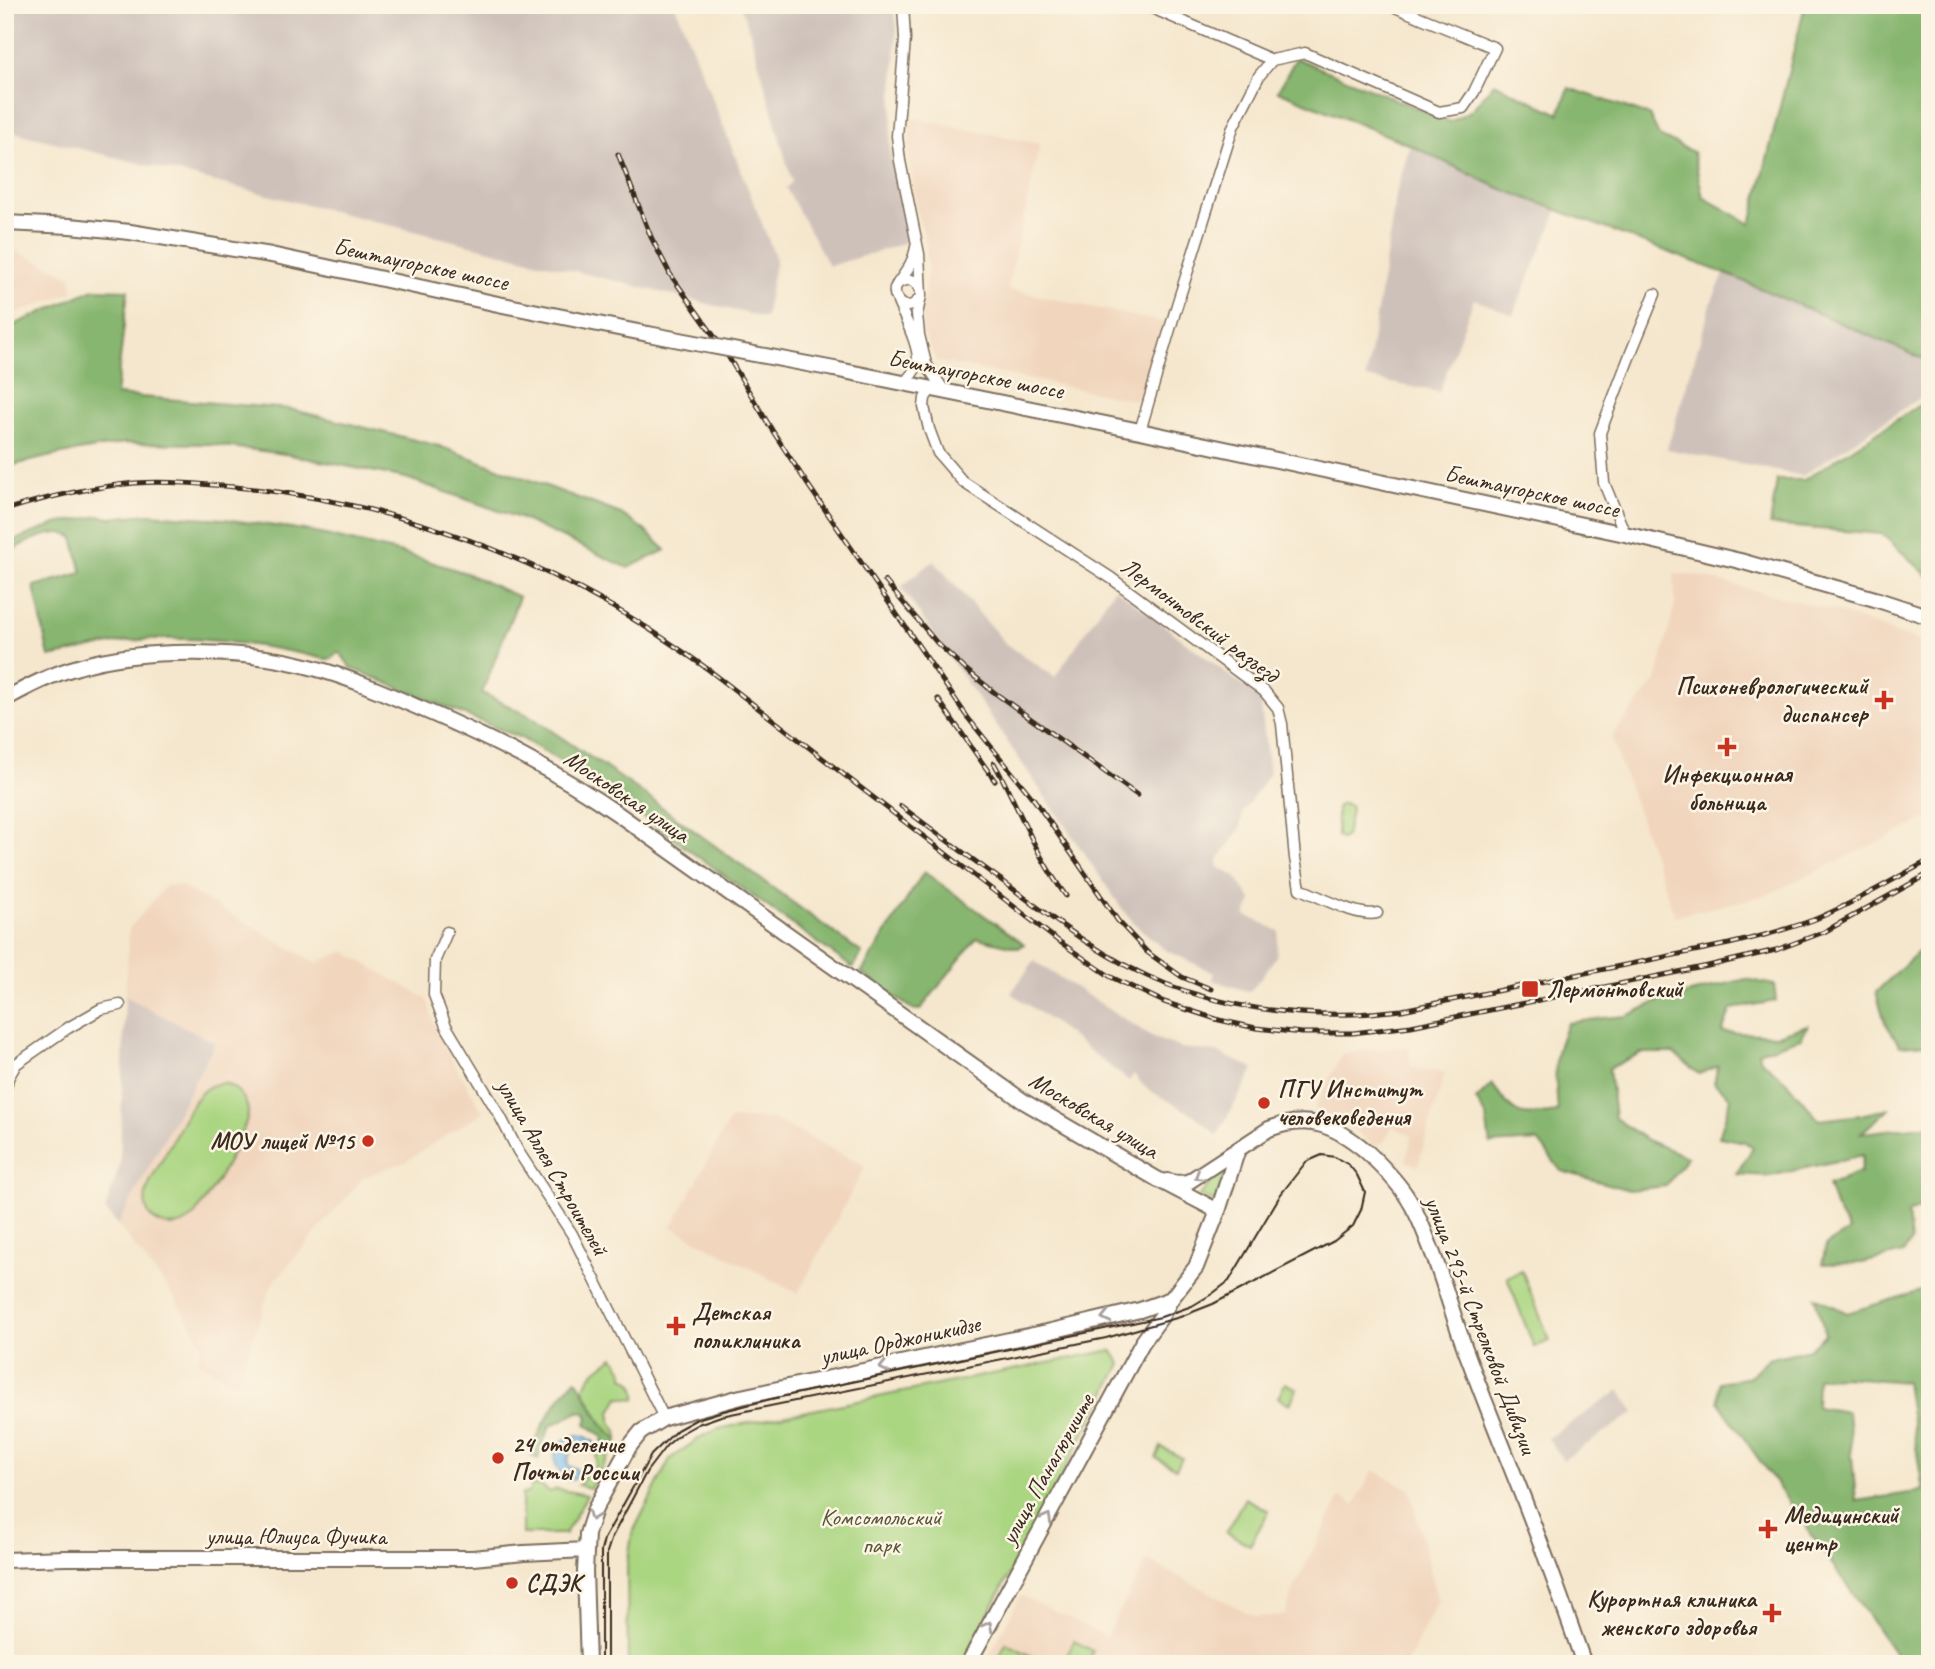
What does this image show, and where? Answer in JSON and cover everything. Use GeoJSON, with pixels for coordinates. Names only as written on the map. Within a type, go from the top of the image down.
{"type":"FeatureCollection","features":[{"type":"Feature","properties":{"kind":"street"},"geometry":{"type":"LineString","coordinates":[[903,5],[905,38],[897,136],[906,200],[919,254],[921,293],[918,324],[926,364],[938,390]]}},
{"type":"Feature","properties":{"kind":"street"},"geometry":{"type":"LineString","coordinates":[[1145,5],[1272,60],[1305,54],[1438,112],[1463,108],[1474,92],[1495,48],[1390,5]]}},
{"type":"Feature","properties":{"kind":"street"},"geometry":{"type":"LineString","coordinates":[[1140,431],[1233,127],[1259,76],[1272,60]]}},
{"type":"Feature","properties":{"kind":"street","name":"Бештаугорское шоссе"},"geometry":{"type":"LineString","coordinates":[[5,223],[131,232],[271,255],[498,304],[1140,431],[1740,561],[1930,617]]}},
{"type":"Feature","properties":{"kind":"street"},"geometry":{"type":"LineString","coordinates":[[904,383],[918,362],[917,351],[895,296],[895,289],[915,254],[916,240]]}},
{"type":"Feature","properties":{"kind":"street"},"geometry":{"type":"LineString","coordinates":[[898,283],[911,280],[917,283],[921,293],[917,302],[911,306],[898,302]]}},
{"type":"Feature","properties":{"kind":"street"},"geometry":{"type":"LineString","coordinates":[[1625,534],[1604,482],[1601,433],[1656,294]]}},
{"type":"Feature","properties":{"kind":"street","name":"Лермонтовский разъезд"},"geometry":{"type":"LineString","coordinates":[[938,390],[925,398],[924,407],[929,429],[938,453],[963,482],[1111,578],[1264,691],[1279,708],[1300,888],[1354,911],[1369,915],[1377,913]]}},
{"type":"Feature","properties":{"kind":"street","name":"Московская улица"},"geometry":{"type":"LineString","coordinates":[[5,699],[79,666],[159,654],[203,654],[278,660],[340,676],[386,694],[476,732],[545,767],[586,792],[1023,1101],[1218,1211]]}},
{"type":"Feature","properties":{"kind":"street","name":"улица Аллея Строителей"},"geometry":{"type":"LineString","coordinates":[[447,932],[435,960],[434,995],[446,1026],[518,1151],[572,1234],[664,1418]]}},
{"type":"Feature","properties":{"kind":"street"},"geometry":{"type":"LineString","coordinates":[[5,1091],[8,1078],[16,1064],[101,1009],[120,1005]]}},
{"type":"Feature","properties":{"kind":"street","name":"улица 295-й Стрелковой Дивизии"},"geometry":{"type":"LineString","coordinates":[[1237,1152],[1255,1138],[1283,1124],[1321,1124],[1353,1141],[1378,1162],[1405,1193],[1416,1212],[1445,1284],[1468,1359],[1539,1538],[1584,1664]]}},
{"type":"Feature","properties":{"kind":"street"},"geometry":{"type":"LineString","coordinates":[[1171,1299],[1196,1267],[1237,1152]]}},
{"type":"Feature","properties":{"kind":"street","name":"Московская улица"},"geometry":{"type":"LineString","coordinates":[[1157,1179],[1188,1182],[1237,1152]]}},
{"type":"Feature","properties":{"kind":"street","name":"улица Орджоникидзе"},"geometry":{"type":"LineString","coordinates":[[587,1664],[587,1534],[595,1509],[629,1447],[641,1432],[664,1418],[741,1397],[1047,1332],[1140,1310],[1171,1299]]}},
{"type":"Feature","properties":{"kind":"street","name":"улица Панагюриште"},"geometry":{"type":"LineString","coordinates":[[968,1664],[1137,1352],[1171,1299]]}},
{"type":"Feature","properties":{"kind":"street","name":"улица Юлиуса Фучика"},"geometry":{"type":"LineString","coordinates":[[5,1560],[473,1558],[586,1550]]}},
{"type":"Feature","properties":{"kind":"shaded area"},"geometry":{"type":"Polygon","coordinates":[[[5,5],[675,5],[776,259],[765,318],[5,130],[5,5]]]}},
{"type":"Feature","properties":{"kind":"shaded area"},"geometry":{"type":"Polygon","coordinates":[[[740,5],[893,5],[897,27],[890,152],[910,241],[829,266],[786,188],[792,182],[740,5]]]}},
{"type":"Feature","properties":{"kind":"shaded area"},"geometry":{"type":"Polygon","coordinates":[[[911,118],[1040,144],[1007,289],[1166,323],[1140,401],[936,361],[923,332],[922,312],[928,263],[909,159],[911,118]]]}},
{"type":"Feature","properties":{"kind":"shaded area"},"geometry":{"type":"Polygon","coordinates":[[[1411,142],[1560,205],[1513,315],[1474,299],[1439,392],[1366,378],[1397,190],[1411,142]]]}},
{"type":"Feature","properties":{"kind":"shaded area"},"geometry":{"type":"Polygon","coordinates":[[[5,246],[71,276],[74,292],[5,317],[5,246]]]}},
{"type":"Feature","properties":{"kind":"shaded area"},"geometry":{"type":"Polygon","coordinates":[[[1728,266],[1930,355],[1930,391],[1802,476],[1667,449],[1713,298],[1728,266]]]}},
{"type":"Feature","properties":{"kind":"shaded area"},"geometry":{"type":"Polygon","coordinates":[[[934,561],[1006,644],[1055,677],[1115,588],[1260,699],[1269,774],[1243,812],[1240,829],[1218,860],[1218,867],[1236,877],[1252,901],[1245,915],[1279,931],[1276,957],[1250,992],[1212,980],[1214,973],[1164,949],[1123,910],[901,587],[934,561]]]}},
{"type":"Feature","properties":{"kind":"shaded area"},"geometry":{"type":"Polygon","coordinates":[[[1674,574],[1699,576],[1835,611],[1930,645],[1930,817],[1767,895],[1675,916],[1611,737],[1656,681],[1675,604],[1674,574]]]}},
{"type":"Feature","properties":{"kind":"shaded area"},"geometry":{"type":"Polygon","coordinates":[[[166,885],[181,886],[316,963],[344,951],[427,999],[437,1034],[483,1112],[405,1162],[364,1177],[272,1284],[237,1384],[198,1362],[202,1345],[195,1330],[171,1293],[118,1225],[215,1043],[125,996],[129,929],[166,885]]]}},
{"type":"Feature","properties":{"kind":"shaded area"},"geometry":{"type":"Polygon","coordinates":[[[1034,961],[1154,1038],[1182,1048],[1217,1052],[1254,1069],[1217,1135],[1194,1115],[1149,1090],[1134,1074],[1129,1081],[1011,993],[1034,961]]]}},
{"type":"Feature","properties":{"kind":"shaded area"},"geometry":{"type":"Polygon","coordinates":[[[125,996],[215,1043],[118,1225],[105,1210],[120,1165],[125,996]]]}},
{"type":"Feature","properties":{"kind":"shaded area"},"geometry":{"type":"Polygon","coordinates":[[[1408,1047],[1411,1067],[1445,1073],[1418,1166],[1406,1161],[1412,1136],[1392,1126],[1384,1142],[1374,1147],[1355,1130],[1314,1109],[1343,1053],[1408,1047]]]}},
{"type":"Feature","properties":{"kind":"shaded area"},"geometry":{"type":"Polygon","coordinates":[[[730,1119],[773,1119],[865,1166],[798,1294],[672,1227],[730,1119]]]}},
{"type":"Feature","properties":{"kind":"shaded area"},"geometry":{"type":"Polygon","coordinates":[[[1620,1390],[1634,1413],[1563,1460],[1548,1438],[1620,1390]]]}},
{"type":"Feature","properties":{"kind":"shaded area"},"geometry":{"type":"Polygon","coordinates":[[[1373,1470],[1410,1489],[1438,1601],[1406,1664],[985,1664],[1021,1595],[1106,1637],[1147,1560],[1256,1617],[1285,1615],[1295,1586],[1340,1497],[1355,1505],[1373,1470]]]}},
{"type":"Feature","properties":{"kind":"green space"},"geometry":{"type":"Polygon","coordinates":[[[1805,5],[1930,5],[1930,362],[1734,277],[1497,187],[1408,144],[1278,91],[1296,58],[1450,122],[1472,110],[1494,83],[1559,114],[1569,88],[1649,115],[1659,136],[1693,152],[1703,197],[1751,224],[1805,5]]]}},
{"type":"Feature","properties":{"kind":"green space"},"geometry":{"type":"Polygon","coordinates":[[[94,289],[128,290],[116,395],[290,409],[439,446],[621,514],[666,550],[628,568],[522,519],[406,478],[285,454],[207,444],[125,443],[5,467],[5,329],[94,289]]]}},
{"type":"Feature","properties":{"kind":"green space"},"geometry":{"type":"Polygon","coordinates":[[[1930,398],[1930,578],[1882,534],[1770,525],[1777,480],[1804,480],[1930,398]]]}},
{"type":"Feature","properties":{"kind":"green space"},"geometry":{"type":"Polygon","coordinates":[[[147,514],[224,519],[304,530],[402,553],[466,573],[519,597],[482,693],[530,716],[637,789],[862,953],[853,968],[590,779],[521,738],[351,668],[341,654],[337,653],[331,659],[325,659],[252,645],[153,639],[128,641],[49,657],[34,586],[82,573],[73,537],[62,533],[48,534],[13,550],[8,554],[5,587],[5,544],[56,524],[99,516],[111,518],[147,514]]]}},
{"type":"Feature","properties":{"kind":"green space"},"geometry":{"type":"Polygon","coordinates":[[[1344,804],[1350,806],[1351,810],[1346,836],[1341,839],[1337,836],[1337,809],[1344,804]]]}},
{"type":"Feature","properties":{"kind":"green space"},"geometry":{"type":"Polygon","coordinates":[[[924,872],[1024,944],[1019,948],[978,938],[920,1010],[912,1009],[861,973],[924,872]]]}},
{"type":"Feature","properties":{"kind":"green space"},"geometry":{"type":"Polygon","coordinates":[[[1930,943],[1930,1044],[1900,1046],[1885,1022],[1876,992],[1930,943]]]}},
{"type":"Feature","properties":{"kind":"green space"},"geometry":{"type":"Polygon","coordinates":[[[1746,979],[1774,985],[1776,1001],[1731,1009],[1722,1032],[1777,1035],[1808,1025],[1801,1038],[1758,1052],[1761,1060],[1788,1083],[1819,1120],[1890,1108],[1861,1133],[1930,1125],[1930,1204],[1908,1213],[1911,1242],[1903,1253],[1862,1263],[1822,1264],[1826,1245],[1849,1231],[1835,1206],[1828,1185],[1860,1172],[1863,1155],[1770,1176],[1736,1174],[1753,1148],[1745,1142],[1719,1137],[1731,1098],[1714,1083],[1718,1066],[1699,1074],[1673,1053],[1641,1053],[1609,1068],[1615,1118],[1647,1140],[1687,1157],[1666,1186],[1629,1190],[1561,1171],[1538,1141],[1490,1144],[1486,1116],[1476,1100],[1492,1084],[1519,1113],[1533,1115],[1558,1112],[1556,1057],[1568,1023],[1627,1016],[1659,1001],[1746,979]]]}},
{"type":"Feature","properties":{"kind":"green space"},"geometry":{"type":"Polygon","coordinates":[[[225,1083],[241,1094],[245,1102],[248,1111],[242,1133],[214,1186],[196,1213],[183,1223],[163,1225],[152,1218],[146,1206],[151,1180],[194,1101],[207,1088],[225,1083]]]}},
{"type":"Feature","properties":{"kind":"green space"},"geometry":{"type":"Polygon","coordinates":[[[1225,1171],[1216,1202],[1199,1196],[1221,1172],[1225,1171]]]}},
{"type":"Feature","properties":{"kind":"green space"},"geometry":{"type":"Polygon","coordinates":[[[1522,1271],[1550,1341],[1534,1347],[1507,1277],[1522,1271]]]}},
{"type":"Feature","properties":{"kind":"green space"},"geometry":{"type":"Polygon","coordinates":[[[1930,1288],[1930,1390],[1916,1393],[1930,1444],[1930,1664],[1902,1664],[1718,1401],[1719,1383],[1749,1377],[1768,1359],[1809,1349],[1825,1334],[1815,1297],[1847,1313],[1930,1288]],[[1845,1377],[1817,1378],[1816,1407],[1848,1412],[1856,1501],[1923,1491],[1906,1382],[1845,1377]]]}},
{"type":"Feature","properties":{"kind":"green space","name":"Комсомольский парк"},"geometry":{"type":"Polygon","coordinates":[[[1112,1350],[1121,1364],[962,1664],[628,1664],[627,1565],[632,1534],[670,1459],[701,1437],[718,1429],[1112,1350]]]}},
{"type":"Feature","properties":{"kind":"green space"},"geometry":{"type":"Polygon","coordinates":[[[614,1357],[624,1372],[624,1377],[634,1386],[636,1395],[636,1399],[619,1397],[611,1412],[611,1422],[617,1431],[618,1439],[606,1431],[584,1390],[592,1375],[614,1357]]]}},
{"type":"Feature","properties":{"kind":"green space"},"geometry":{"type":"Polygon","coordinates":[[[576,1379],[599,1419],[618,1439],[613,1449],[586,1424],[588,1417],[578,1412],[550,1426],[538,1459],[531,1456],[549,1415],[576,1379]]]}},
{"type":"Feature","properties":{"kind":"green space"},"geometry":{"type":"Polygon","coordinates":[[[1285,1383],[1297,1389],[1290,1404],[1278,1397],[1285,1383]]]}},
{"type":"Feature","properties":{"kind":"green space"},"geometry":{"type":"Polygon","coordinates":[[[600,1447],[609,1455],[590,1488],[578,1485],[583,1481],[584,1475],[594,1468],[600,1447]]]}},
{"type":"Feature","properties":{"kind":"green space"},"geometry":{"type":"Polygon","coordinates":[[[1161,1447],[1182,1458],[1176,1469],[1156,1458],[1161,1447]]]}},
{"type":"Feature","properties":{"kind":"green space"},"geometry":{"type":"Polygon","coordinates":[[[532,1485],[542,1486],[549,1492],[557,1489],[587,1495],[565,1534],[522,1534],[522,1494],[528,1493],[532,1485]]]}},
{"type":"Feature","properties":{"kind":"green space"},"geometry":{"type":"Polygon","coordinates":[[[1245,1498],[1269,1511],[1250,1545],[1226,1532],[1245,1498]]]}},
{"type":"Feature","properties":{"kind":"green space"},"geometry":{"type":"Polygon","coordinates":[[[1074,1641],[1093,1651],[1087,1664],[1063,1664],[1074,1641]]]}},
{"type":"Feature","properties":{"kind":"green space"},"geometry":{"type":"Polygon","coordinates":[[[1006,1643],[1039,1660],[1037,1664],[996,1664],[1006,1643]]]}},
{"type":"Feature","properties":{"kind":"water"},"geometry":{"type":"Polygon","coordinates":[[[578,1435],[594,1442],[594,1447],[589,1452],[580,1446],[571,1450],[567,1463],[578,1473],[575,1479],[567,1480],[557,1467],[555,1453],[562,1441],[578,1435]]]}},
{"type":"Feature","properties":{"kind":"tram line"},"geometry":{"type":"LineString","coordinates":[[601,1664],[601,1551],[604,1539],[651,1455],[677,1430],[697,1419],[771,1399],[1161,1317],[1192,1306],[1229,1281],[1281,1194],[1306,1162],[1322,1155],[1335,1157],[1349,1165],[1357,1175],[1365,1192],[1361,1210],[1353,1226],[1334,1241],[1213,1304],[1180,1317],[1106,1338],[721,1416],[680,1434],[666,1446],[647,1471],[612,1537],[607,1552],[607,1664]]}},
{"type":"Feature","properties":{"kind":"railway"},"geometry":{"type":"LineString","coordinates":[[618,154],[651,237],[670,274],[726,353],[806,482],[968,718],[1039,806]]}},
{"type":"Feature","properties":{"kind":"railway"},"geometry":{"type":"LineString","coordinates":[[5,510],[69,493],[135,483],[235,487],[330,501],[378,512],[470,540],[515,558],[616,609],[709,670],[1057,940],[1111,977],[1164,1002],[1219,1020],[1256,1028],[1302,1033],[1353,1033],[1411,1026],[1708,966],[1776,950],[1824,932],[1930,873]]}},
{"type":"Feature","properties":{"kind":"railway"},"geometry":{"type":"LineString","coordinates":[[885,581],[937,643],[964,668],[1137,795]]}},
{"type":"Feature","properties":{"kind":"railway"},"geometry":{"type":"LineString","coordinates":[[938,699],[995,781]]}},
{"type":"Feature","properties":{"kind":"railway"},"geometry":{"type":"LineString","coordinates":[[994,763],[1036,847],[1066,896]]}},
{"type":"Feature","properties":{"kind":"railway"},"geometry":{"type":"LineString","coordinates":[[1033,798],[1118,921],[1147,952],[1182,977],[1211,989]]}},
{"type":"Feature","properties":{"kind":"railway"},"geometry":{"type":"LineString","coordinates":[[901,806],[1064,927],[1103,953],[1144,975],[1211,999],[1258,1008],[1307,1013],[1360,1014],[1402,1010],[1740,941],[1793,927],[1828,914],[1930,860]]}},
{"type":"Feature","properties":{"kind":"place","name":"Психоневрологический диспансер"},"geometry":{"type":"Point","coordinates":[1884,700]}},
{"type":"Feature","properties":{"kind":"place","name":"Инфекционная больница"},"geometry":{"type":"Point","coordinates":[1727,747]}},
{"type":"Feature","properties":{"kind":"place","name":"Лермонтовский"},"geometry":{"type":"Point","coordinates":[1530,989]}},
{"type":"Feature","properties":{"kind":"place","name":"ПГУ Институт человековедения"},"geometry":{"type":"Point","coordinates":[1264,1103]}},
{"type":"Feature","properties":{"kind":"place","name":"МОУ лицей №15"},"geometry":{"type":"Point","coordinates":[368,1141]}},
{"type":"Feature","properties":{"kind":"place","name":"Детская поликлиника"},"geometry":{"type":"Point","coordinates":[676,1326]}},
{"type":"Feature","properties":{"kind":"place","name":"24 отделение Почты России"},"geometry":{"type":"Point","coordinates":[498,1458]}},
{"type":"Feature","properties":{"kind":"place","name":"Медицинский центр"},"geometry":{"type":"Point","coordinates":[1768,1529]}},
{"type":"Feature","properties":{"kind":"place","name":"СДЭК"},"geometry":{"type":"Point","coordinates":[512,1583]}},
{"type":"Feature","properties":{"kind":"place","name":"Курортная клиника женского здоровья"},"geometry":{"type":"Point","coordinates":[1772,1613]}}]}
